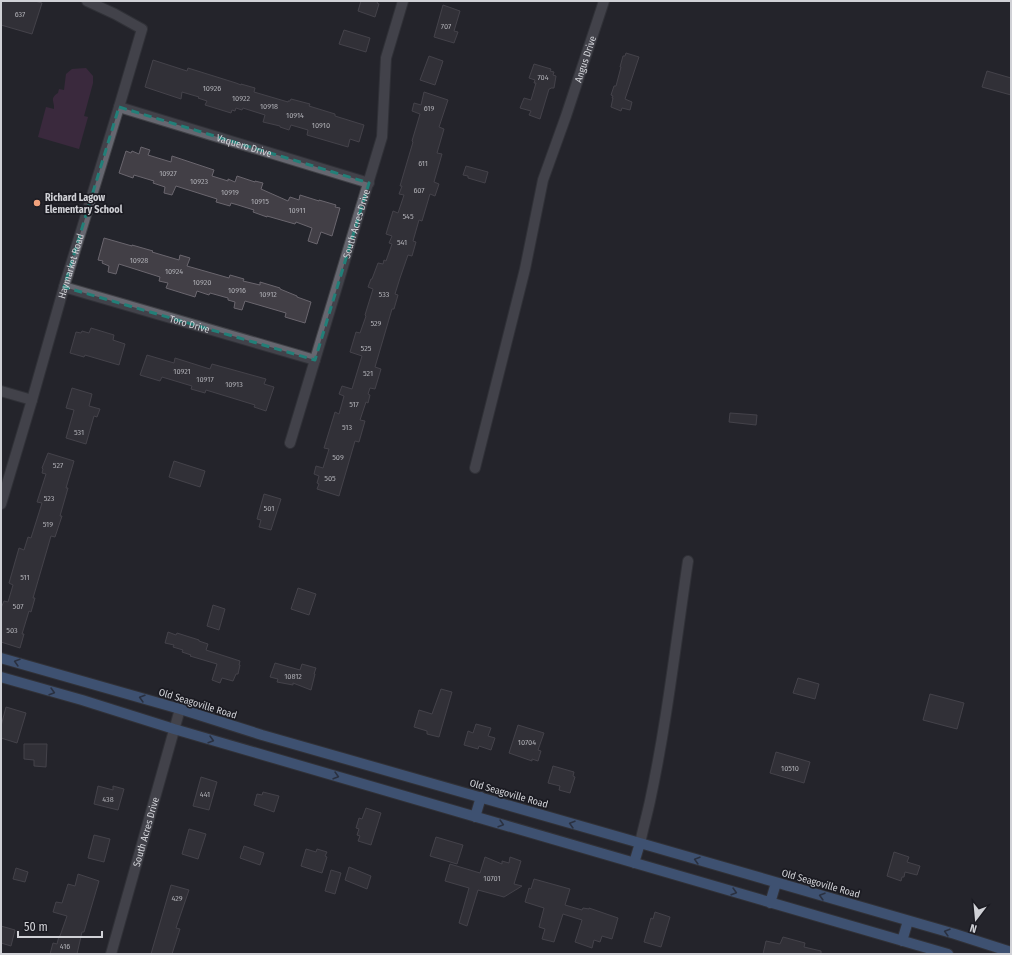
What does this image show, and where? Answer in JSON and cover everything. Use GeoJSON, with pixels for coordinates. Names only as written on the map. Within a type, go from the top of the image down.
{"type":"FeatureCollection","features":[{"type":"Feature","properties":{"kind":"main road","name":"Old Seagoville Road"},"geometry":{"type":"LineString","coordinates":[[1,658],[180,709],[262,735],[776,882],[1011,952]]}},
{"type":"Feature","properties":{"kind":"main road"},"geometry":{"type":"LineString","coordinates":[[1,677],[82,700],[174,729],[948,954]]}},
{"type":"Feature","properties":{"kind":"main road"},"geometry":{"type":"LineString","coordinates":[[475,817],[481,797]]}},
{"type":"Feature","properties":{"kind":"main road"},"geometry":{"type":"LineString","coordinates":[[634,863],[640,843]]}},
{"type":"Feature","properties":{"kind":"main road"},"geometry":{"type":"LineString","coordinates":[[770,903],[776,882]]}},
{"type":"Feature","properties":{"kind":"main road"},"geometry":{"type":"LineString","coordinates":[[902,941],[908,921]]}},
{"type":"Feature","properties":{"kind":"street","name":"Haymarket Road"},"geometry":{"type":"LineString","coordinates":[[1,504],[64,287],[142,29],[87,1]]}},
{"type":"Feature","properties":{"kind":"street","name":"South Acres Drive"},"geometry":{"type":"LineString","coordinates":[[290,443],[382,137],[386,58],[403,1]]}},
{"type":"Feature","properties":{"kind":"street","name":"Angus Drive"},"geometry":{"type":"LineString","coordinates":[[476,468],[525,269],[543,180],[604,1]]}},
{"type":"Feature","properties":{"kind":"street","name":"Vaquero Drive"},"geometry":{"type":"LineString","coordinates":[[119,107],[369,183]]}},
{"type":"Feature","properties":{"kind":"street","name":"Toro Drive"},"geometry":{"type":"LineString","coordinates":[[64,287],[315,360]]}},
{"type":"Feature","properties":{"kind":"street"},"geometry":{"type":"LineString","coordinates":[[1,391],[32,400]]}},
{"type":"Feature","properties":{"kind":"street"},"geometry":{"type":"LineString","coordinates":[[640,843],[650,802],[670,689],[688,561]]}},
{"type":"Feature","properties":{"kind":"street","name":"South Acres Drive"},"geometry":{"type":"LineString","coordinates":[[111,954],[180,709]]}},
{"type":"Feature","properties":{"kind":"highlighted area"},"geometry":{"type":"Polygon","coordinates":[[[119,107],[369,183],[315,360],[64,287],[119,107]]]}},
{"type":"Feature","properties":{"kind":"shaded area"},"geometry":{"type":"Polygon","coordinates":[[[86,68],[93,76],[93,83],[84,116],[88,117],[79,149],[38,137],[46,107],[54,109],[53,99],[58,93],[59,89],[64,90],[66,74],[72,69],[86,68]]]}},
{"type":"Feature","properties":{"kind":"building"},"geometry":{"type":"Polygon","coordinates":[[[1,1],[35,1],[42,3],[32,34],[1,25],[1,1]]]}},
{"type":"Feature","properties":{"kind":"building"},"geometry":{"type":"Polygon","coordinates":[[[361,1],[378,1],[377,3],[379,4],[375,17],[358,11],[361,1]]]}},
{"type":"Feature","properties":{"kind":"building"},"geometry":{"type":"Polygon","coordinates":[[[443,5],[460,11],[454,31],[458,32],[454,43],[434,37],[443,5]]]}},
{"type":"Feature","properties":{"kind":"building"},"geometry":{"type":"Polygon","coordinates":[[[344,30],[370,38],[366,52],[339,44],[344,30]]]}},
{"type":"Feature","properties":{"kind":"building"},"geometry":{"type":"Polygon","coordinates":[[[626,53],[639,57],[625,99],[632,102],[630,110],[622,108],[621,111],[611,107],[613,96],[611,95],[614,86],[616,86],[623,56],[625,56],[626,53]]]}},
{"type":"Feature","properties":{"kind":"building"},"geometry":{"type":"Polygon","coordinates":[[[429,56],[443,61],[435,85],[420,80],[429,56]]]}},
{"type":"Feature","properties":{"kind":"building"},"geometry":{"type":"Polygon","coordinates":[[[153,60],[187,71],[188,68],[255,88],[254,92],[288,102],[291,99],[310,104],[309,106],[364,125],[359,142],[350,139],[348,147],[307,135],[308,130],[291,125],[289,130],[263,122],[265,115],[243,108],[242,110],[236,108],[235,111],[232,110],[231,113],[205,105],[207,101],[198,98],[199,97],[182,92],[181,99],[145,87],[153,60]]]}},
{"type":"Feature","properties":{"kind":"building"},"geometry":{"type":"Polygon","coordinates":[[[534,64],[551,69],[550,71],[554,72],[553,75],[556,76],[554,88],[549,89],[540,119],[529,115],[531,111],[520,108],[524,98],[531,100],[536,83],[534,83],[535,80],[529,78],[534,64]]]}},
{"type":"Feature","properties":{"kind":"building"},"geometry":{"type":"Polygon","coordinates":[[[987,71],[1011,78],[1011,95],[982,87],[987,71]]]}},
{"type":"Feature","properties":{"kind":"building"},"geometry":{"type":"Polygon","coordinates":[[[424,92],[448,100],[439,127],[444,129],[437,153],[442,154],[434,182],[439,184],[435,196],[430,194],[422,221],[419,220],[413,241],[416,242],[412,256],[408,255],[400,278],[395,294],[398,295],[394,309],[392,309],[375,367],[381,369],[375,389],[370,388],[368,394],[370,395],[368,403],[366,402],[360,420],[365,421],[359,442],[355,441],[339,496],[317,489],[319,484],[317,483],[319,476],[314,474],[316,466],[323,468],[329,449],[324,448],[335,412],[339,414],[344,396],[339,394],[342,386],[352,389],[362,356],[350,352],[356,332],[360,333],[366,316],[365,315],[373,289],[368,287],[371,279],[378,263],[383,264],[384,260],[386,261],[392,244],[389,243],[392,236],[386,234],[393,211],[398,213],[404,195],[399,194],[402,186],[400,186],[420,114],[412,111],[414,103],[421,105],[424,92]]]}},
{"type":"Feature","properties":{"kind":"building"},"geometry":{"type":"Polygon","coordinates":[[[141,147],[150,150],[148,155],[171,162],[172,156],[214,170],[212,176],[228,181],[228,179],[235,182],[237,176],[263,183],[261,189],[288,201],[290,197],[299,200],[300,195],[336,205],[335,207],[340,208],[332,236],[321,232],[317,244],[308,241],[312,228],[296,222],[295,224],[267,217],[253,212],[254,210],[231,203],[230,206],[216,202],[217,199],[176,186],[172,195],[164,193],[165,187],[153,183],[154,181],[134,175],[133,178],[119,173],[126,151],[131,153],[132,151],[139,154],[141,147]]]}},
{"type":"Feature","properties":{"kind":"building"},"geometry":{"type":"Polygon","coordinates":[[[466,166],[488,172],[485,183],[463,175],[466,166]]]}},
{"type":"Feature","properties":{"kind":"building"},"geometry":{"type":"Polygon","coordinates":[[[104,238],[153,251],[152,252],[179,260],[180,255],[190,258],[187,266],[229,278],[230,275],[244,279],[243,281],[260,285],[260,282],[280,288],[297,297],[311,302],[305,323],[285,317],[286,313],[245,301],[242,310],[234,308],[235,302],[228,300],[228,298],[210,293],[209,295],[197,291],[195,297],[166,288],[168,283],[159,281],[160,277],[119,264],[116,274],[108,272],[109,266],[102,263],[103,261],[98,260],[104,238]]]}},
{"type":"Feature","properties":{"kind":"building"},"geometry":{"type":"Polygon","coordinates":[[[91,328],[114,335],[113,340],[125,344],[119,365],[85,355],[84,357],[70,353],[76,332],[81,333],[82,331],[89,333],[91,328]]]}},
{"type":"Feature","properties":{"kind":"building"},"geometry":{"type":"Polygon","coordinates":[[[147,355],[174,363],[175,358],[210,369],[212,364],[266,379],[264,384],[274,387],[266,411],[254,407],[255,405],[206,390],[205,393],[191,389],[192,386],[162,377],[160,381],[140,375],[147,355]]]}},
{"type":"Feature","properties":{"kind":"building"},"geometry":{"type":"Polygon","coordinates":[[[72,388],[92,394],[89,406],[100,409],[97,417],[94,416],[86,444],[66,438],[74,410],[66,408],[72,388]]]}},
{"type":"Feature","properties":{"kind":"building"},"geometry":{"type":"Polygon","coordinates":[[[730,413],[757,415],[756,425],[729,422],[730,413]]]}},
{"type":"Feature","properties":{"kind":"building"},"geometry":{"type":"Polygon","coordinates":[[[48,453],[74,461],[66,488],[68,488],[60,516],[62,516],[55,537],[51,536],[33,598],[35,598],[31,612],[29,611],[22,634],[24,634],[20,648],[1,642],[1,608],[4,601],[8,602],[13,585],[9,583],[19,548],[24,550],[28,537],[31,538],[42,503],[37,502],[46,474],[42,473],[42,468],[48,453]]]}},
{"type":"Feature","properties":{"kind":"building"},"geometry":{"type":"Polygon","coordinates":[[[174,461],[205,471],[200,487],[169,477],[174,461]]]}},
{"type":"Feature","properties":{"kind":"building"},"geometry":{"type":"Polygon","coordinates":[[[264,494],[281,499],[271,530],[259,527],[261,520],[257,519],[264,494]]]}},
{"type":"Feature","properties":{"kind":"building"},"geometry":{"type":"Polygon","coordinates":[[[298,588],[316,594],[309,615],[291,609],[298,588]]]}},
{"type":"Feature","properties":{"kind":"building"},"geometry":{"type":"Polygon","coordinates":[[[213,605],[225,609],[219,630],[207,626],[213,605]]]}},
{"type":"Feature","properties":{"kind":"building"},"geometry":{"type":"Polygon","coordinates":[[[168,632],[176,635],[177,633],[199,640],[208,644],[206,650],[240,661],[238,674],[236,674],[233,681],[222,678],[220,683],[212,680],[217,664],[190,656],[191,655],[182,652],[183,650],[173,647],[174,645],[165,643],[168,632]]]}},
{"type":"Feature","properties":{"kind":"building"},"geometry":{"type":"Polygon","coordinates":[[[275,663],[300,670],[302,664],[316,668],[311,690],[293,683],[293,685],[277,682],[278,679],[270,677],[275,663]]]}},
{"type":"Feature","properties":{"kind":"building"},"geometry":{"type":"Polygon","coordinates":[[[798,678],[819,684],[815,699],[793,693],[798,678]]]}},
{"type":"Feature","properties":{"kind":"building"},"geometry":{"type":"Polygon","coordinates":[[[441,689],[452,692],[439,737],[427,734],[427,731],[414,727],[419,710],[432,714],[441,689]]]}},
{"type":"Feature","properties":{"kind":"building"},"geometry":{"type":"Polygon","coordinates":[[[930,694],[964,703],[957,729],[923,720],[930,694]]]}},
{"type":"Feature","properties":{"kind":"building"},"geometry":{"type":"Polygon","coordinates":[[[6,707],[26,713],[17,743],[1,738],[1,726],[6,707]]]}},
{"type":"Feature","properties":{"kind":"building"},"geometry":{"type":"Polygon","coordinates":[[[476,724],[491,728],[488,736],[495,738],[491,750],[479,746],[478,749],[464,745],[468,731],[473,733],[476,724]]]}},
{"type":"Feature","properties":{"kind":"building"},"geometry":{"type":"Polygon","coordinates":[[[518,725],[544,733],[538,750],[541,751],[538,761],[532,759],[532,761],[509,753],[518,725]]]}},
{"type":"Feature","properties":{"kind":"building"},"geometry":{"type":"Polygon","coordinates":[[[24,744],[47,744],[46,767],[34,766],[34,760],[24,759],[24,744]]]}},
{"type":"Feature","properties":{"kind":"building"},"geometry":{"type":"Polygon","coordinates":[[[776,752],[810,762],[804,783],[770,773],[776,752]]]}},
{"type":"Feature","properties":{"kind":"building"},"geometry":{"type":"Polygon","coordinates":[[[553,766],[574,772],[573,776],[575,777],[570,793],[559,790],[560,786],[548,783],[553,766]]]}},
{"type":"Feature","properties":{"kind":"building"},"geometry":{"type":"Polygon","coordinates":[[[201,777],[217,782],[209,810],[193,806],[201,777]]]}},
{"type":"Feature","properties":{"kind":"building"},"geometry":{"type":"Polygon","coordinates":[[[98,786],[113,790],[113,786],[124,789],[118,810],[94,804],[98,786]]]}},
{"type":"Feature","properties":{"kind":"building"},"geometry":{"type":"Polygon","coordinates":[[[263,792],[279,796],[274,812],[254,805],[257,794],[262,795],[263,792]]]}},
{"type":"Feature","properties":{"kind":"building"},"geometry":{"type":"Polygon","coordinates":[[[366,808],[381,813],[371,845],[358,841],[360,836],[357,835],[359,829],[356,828],[359,818],[362,819],[366,808]]]}},
{"type":"Feature","properties":{"kind":"building"},"geometry":{"type":"Polygon","coordinates":[[[189,829],[206,834],[198,859],[182,854],[189,829]]]}},
{"type":"Feature","properties":{"kind":"building"},"geometry":{"type":"Polygon","coordinates":[[[94,835],[110,839],[104,862],[88,858],[94,835]]]}},
{"type":"Feature","properties":{"kind":"building"},"geometry":{"type":"Polygon","coordinates":[[[436,837],[463,845],[457,864],[430,856],[436,837]]]}},
{"type":"Feature","properties":{"kind":"building"},"geometry":{"type":"Polygon","coordinates":[[[244,846],[264,853],[260,865],[240,858],[244,846]]]}},
{"type":"Feature","properties":{"kind":"building"},"geometry":{"type":"Polygon","coordinates":[[[306,849],[316,852],[317,849],[327,852],[322,873],[301,866],[306,849]]]}},
{"type":"Feature","properties":{"kind":"building"},"geometry":{"type":"Polygon","coordinates":[[[894,852],[909,857],[907,862],[920,866],[917,875],[905,872],[901,881],[887,876],[894,852]]]}},
{"type":"Feature","properties":{"kind":"building"},"geometry":{"type":"Polygon","coordinates":[[[485,857],[502,864],[502,861],[509,863],[510,857],[521,861],[514,884],[522,886],[504,897],[478,890],[467,926],[459,923],[469,888],[445,881],[450,864],[480,873],[485,857]]]}},
{"type":"Feature","properties":{"kind":"building"},"geometry":{"type":"Polygon","coordinates":[[[349,867],[371,876],[367,889],[345,880],[349,867]]]}},
{"type":"Feature","properties":{"kind":"building"},"geometry":{"type":"Polygon","coordinates":[[[16,868],[28,872],[25,882],[13,879],[16,868]]]}},
{"type":"Feature","properties":{"kind":"building"},"geometry":{"type":"Polygon","coordinates":[[[331,870],[341,873],[335,894],[325,891],[331,870]]]}},
{"type":"Feature","properties":{"kind":"building"},"geometry":{"type":"Polygon","coordinates":[[[78,874],[99,881],[84,932],[82,932],[77,954],[50,954],[53,943],[57,944],[67,916],[53,912],[56,902],[62,903],[68,884],[75,886],[78,874]]]}},
{"type":"Feature","properties":{"kind":"building"},"geometry":{"type":"Polygon","coordinates":[[[534,879],[570,889],[565,905],[582,910],[583,908],[589,908],[618,918],[612,939],[602,936],[600,942],[594,940],[592,948],[575,942],[582,920],[563,914],[554,942],[542,939],[545,929],[539,927],[544,908],[525,902],[529,888],[531,889],[534,879]]]}},
{"type":"Feature","properties":{"kind":"building"},"geometry":{"type":"Polygon","coordinates":[[[171,885],[189,890],[176,928],[180,929],[172,954],[151,954],[171,885]]]}},
{"type":"Feature","properties":{"kind":"building"},"geometry":{"type":"Polygon","coordinates":[[[655,912],[670,917],[661,947],[644,942],[651,918],[653,919],[655,912]]]}},
{"type":"Feature","properties":{"kind":"building"},"geometry":{"type":"Polygon","coordinates":[[[1,926],[15,930],[11,946],[1,943],[1,926]]]}},
{"type":"Feature","properties":{"kind":"building"},"geometry":{"type":"Polygon","coordinates":[[[783,937],[805,943],[804,947],[821,951],[821,954],[763,954],[766,941],[780,944],[783,937]]]}},
{"type":"Feature","properties":{"kind":"place","name":"Richard Lagow Elementary School"},"geometry":{"type":"Point","coordinates":[37,203]}}]}
